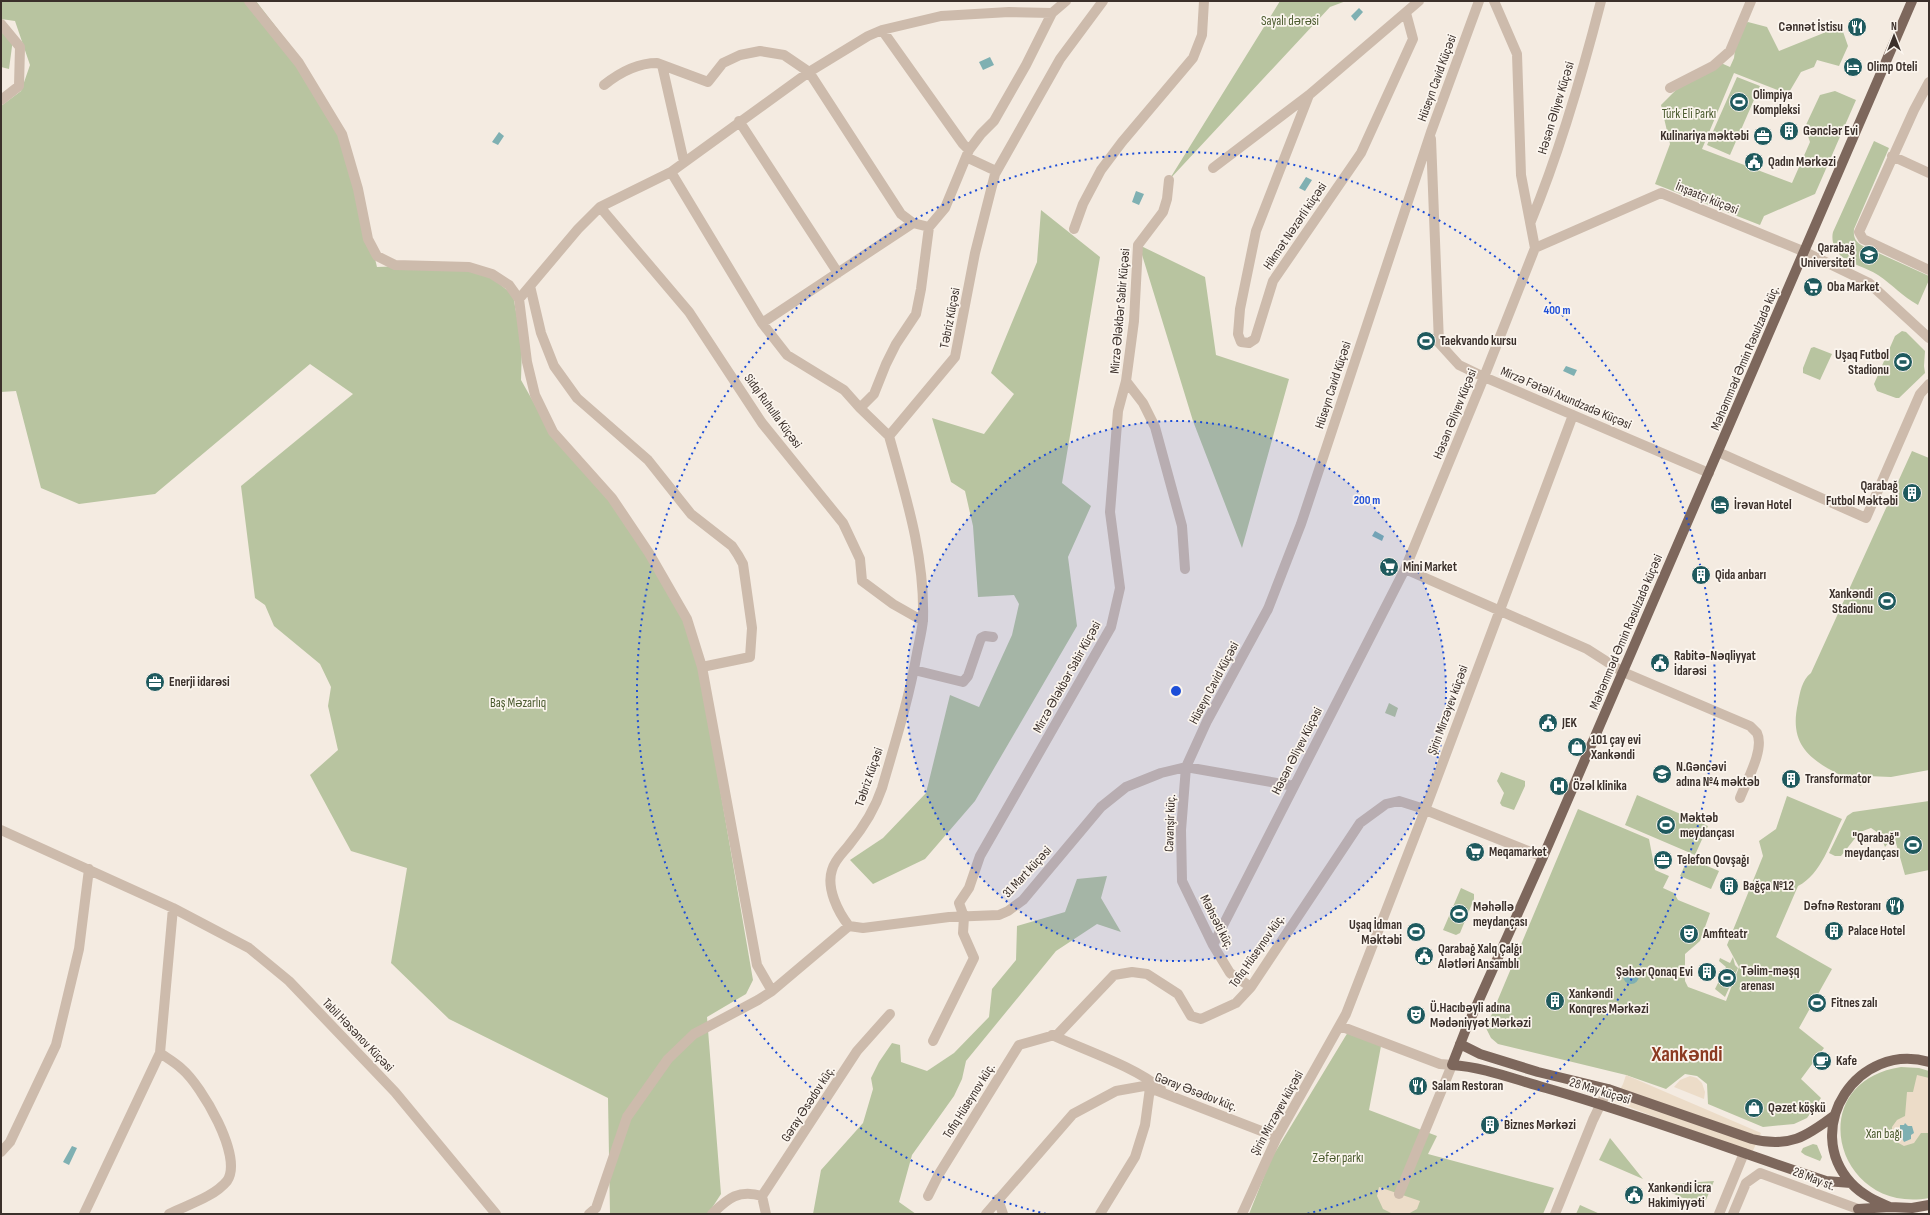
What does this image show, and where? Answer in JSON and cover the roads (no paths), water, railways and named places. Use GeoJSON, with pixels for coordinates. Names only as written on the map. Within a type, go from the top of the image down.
{"type":"FeatureCollection","features":[{"type":"Feature","properties":{"kind":"main road"},"geometry":{"type":"LineString","coordinates":[[1805,252],[1912,1]]}},
{"type":"Feature","properties":{"kind":"main road","name":"Məhəmməd Əmin Rəsulzadə küç."},"geometry":{"type":"LineString","coordinates":[[1709,473],[1805,252]]}},
{"type":"Feature","properties":{"kind":"main road","name":"Məhəmməd Əmin Rəsulzadə küçəsi"},"geometry":{"type":"LineString","coordinates":[[1452,1065],[1709,473]]}},
{"type":"Feature","properties":{"kind":"main road","name":"28 May küçəsi"},"geometry":{"type":"LineString","coordinates":[[1460,1044],[1480,1054],[1538,1072],[1608,1089],[1752,1139],[1772,1144],[1794,1140],[1818,1128],[1835,1115]]}},
{"type":"Feature","properties":{"kind":"main road"},"geometry":{"type":"LineString","coordinates":[[1929,1062],[1902,1059],[1886,1062],[1871,1068],[1851,1084],[1841,1099],[1835,1115],[1833,1136],[1835,1152],[1840,1167],[1853,1185],[1858,1211],[1893,1207],[1912,1208],[1929,1205]]}},
{"type":"Feature","properties":{"kind":"main road","name":"28 May küçəsi"},"geometry":{"type":"LineString","coordinates":[[1452,1065],[1478,1069],[1600,1104],[1826,1181],[1853,1185]]}},
{"type":"Feature","properties":{"kind":"main road","name":"28 May st."},"geometry":{"type":"LineString","coordinates":[[1853,1185],[1872,1200],[1893,1207]]}},
{"type":"Feature","properties":{"kind":"main road"},"geometry":{"type":"LineString","coordinates":[[1882,1214],[1893,1207]]}},
{"type":"Feature","properties":{"kind":"street"},"geometry":{"type":"LineString","coordinates":[[249,1],[299,63],[342,134],[358,189],[368,239],[377,256],[396,265],[470,267],[492,274],[509,285],[520,299],[527,362],[535,395],[553,432],[612,498],[650,553],[687,619],[702,667],[757,965],[772,990]]}},
{"type":"Feature","properties":{"kind":"street"},"geometry":{"type":"LineString","coordinates":[[860,408],[874,394],[896,344],[916,314],[922,289],[928,227],[945,208],[968,153],[981,134],[994,121],[1026,65],[1052,13],[1066,1]]}},
{"type":"Feature","properties":{"kind":"street","name":"Təbriz Küçəsi"},"geometry":{"type":"LineString","coordinates":[[848,926],[840,915],[834,897],[830,879],[831,870],[835,861],[849,846],[872,813],[881,790],[911,691],[923,621],[920,555],[890,436],[955,357],[989,193],[996,171],[1060,59],[1104,1]]}},
{"type":"Feature","properties":{"kind":"street"},"geometry":{"type":"LineString","coordinates":[[1074,229],[1083,204],[1101,170],[1122,142],[1193,58],[1202,35],[1204,1]]}},
{"type":"Feature","properties":{"kind":"street","name":"Hikmət Nəzərli küçəsi"},"geometry":{"type":"LineString","coordinates":[[1213,168],[1309,95],[1419,1]]}},
{"type":"Feature","properties":{"kind":"street","name":"Hüseyn Cavid Küçəsi"},"geometry":{"type":"LineString","coordinates":[[1186,767],[1207,722],[1268,609],[1298,531],[1431,132],[1480,1]]}},
{"type":"Feature","properties":{"kind":"street","name":"Həsən Əliyev Küçəsi"},"geometry":{"type":"LineString","coordinates":[[1213,945],[1405,569],[1535,248],[1521,175],[1517,54],[1494,1]]}},
{"type":"Feature","properties":{"kind":"street","name":"Həsən Əliyev Küçəsi"},"geometry":{"type":"LineString","coordinates":[[1531,221],[1543,192],[1570,109],[1601,1]]}},
{"type":"Feature","properties":{"kind":"street"},"geometry":{"type":"LineString","coordinates":[[1670,88],[1713,66],[1730,51],[1751,1]]}},
{"type":"Feature","properties":{"kind":"street"},"geometry":{"type":"LineString","coordinates":[[520,299],[578,229],[600,207],[671,172],[739,121],[809,72],[868,36],[882,30],[941,16],[1009,12],[1052,13]]}},
{"type":"Feature","properties":{"kind":"street","name":"Hikmət Nəzərli küçəsi"},"geometry":{"type":"LineString","coordinates":[[1309,95],[1256,231],[1240,309],[1238,334],[1241,342],[1249,343],[1255,339],[1273,281],[1360,154],[1413,39],[1406,13]]}},
{"type":"Feature","properties":{"kind":"street"},"geometry":{"type":"LineString","coordinates":[[1,24],[20,47],[19,86],[1,100]]}},
{"type":"Feature","properties":{"kind":"street"},"geometry":{"type":"LineString","coordinates":[[882,30],[968,153],[996,171]]}},
{"type":"Feature","properties":{"kind":"street"},"geometry":{"type":"LineString","coordinates":[[604,85],[615,76],[639,66],[650,64],[662,65],[708,82],[723,63],[740,54],[760,51],[784,55],[809,72],[901,214],[913,223],[928,227]]}},
{"type":"Feature","properties":{"kind":"street"},"geometry":{"type":"LineString","coordinates":[[662,65],[684,162]]}},
{"type":"Feature","properties":{"kind":"street"},"geometry":{"type":"LineString","coordinates":[[1929,82],[1892,156],[1861,226],[1860,236],[1869,242],[1929,270]]}},
{"type":"Feature","properties":{"kind":"street"},"geometry":{"type":"LineString","coordinates":[[739,121],[838,273]]}},
{"type":"Feature","properties":{"kind":"street","name":"Mirzə Fətəli Axundzadə Küçəsi"},"geometry":{"type":"LineString","coordinates":[[1431,132],[1439,343],[1460,365],[1484,377],[1709,473]]}},
{"type":"Feature","properties":{"kind":"street"},"geometry":{"type":"LineString","coordinates":[[1892,156],[1929,173]]}},
{"type":"Feature","properties":{"kind":"street"},"geometry":{"type":"LineString","coordinates":[[671,172],[762,322],[787,355],[844,390],[860,408],[890,436]]}},
{"type":"Feature","properties":{"kind":"street","name":"Mirzə Ələkbər Sabir Küçəsi"},"geometry":{"type":"LineString","coordinates":[[964,917],[959,903],[969,888],[980,856],[1111,627],[1120,588],[1110,512],[1118,411],[1126,381],[1134,321],[1138,245],[1163,212],[1167,199],[1169,180]]}},
{"type":"Feature","properties":{"kind":"street","name":"İnşaatçı küçəsi"},"geometry":{"type":"LineString","coordinates":[[1535,248],[1661,193],[1805,252]]}},
{"type":"Feature","properties":{"kind":"street","name":"Sidqi Ruhulla Küçəsi"},"geometry":{"type":"LineString","coordinates":[[600,207],[689,312],[762,423],[843,522],[860,559],[862,581],[893,604],[923,621]]}},
{"type":"Feature","properties":{"kind":"street"},"geometry":{"type":"LineString","coordinates":[[762,322],[913,223]]}},
{"type":"Feature","properties":{"kind":"street"},"geometry":{"type":"LineString","coordinates":[[1805,252],[1869,283],[1929,338]]}},
{"type":"Feature","properties":{"kind":"street"},"geometry":{"type":"LineString","coordinates":[[530,286],[541,333],[554,366],[577,398],[648,460],[692,514],[732,546],[743,564],[752,628],[750,657],[702,667]]}},
{"type":"Feature","properties":{"kind":"street","name":"Mirzə Ələkbər Sabir Küçəsi"},"geometry":{"type":"LineString","coordinates":[[1126,381],[1143,403],[1155,427],[1182,526],[1186,569]]}},
{"type":"Feature","properties":{"kind":"street"},"geometry":{"type":"LineString","coordinates":[[1718,452],[1866,518],[1920,394],[1929,384]]}},
{"type":"Feature","properties":{"kind":"street","name":"Şirin Mirzəyev küçəsi"},"geometry":{"type":"LineString","coordinates":[[1242,1214],[1277,1137],[1346,1014],[1425,810],[1499,609],[1573,415]]}},
{"type":"Feature","properties":{"kind":"street"},"geometry":{"type":"LineString","coordinates":[[1405,569],[1499,609],[1587,649],[1623,672],[1750,726],[1757,734],[1759,743],[1758,754],[1740,798]]}},
{"type":"Feature","properties":{"kind":"street"},"geometry":{"type":"LineString","coordinates":[[914,670],[963,682],[968,676],[981,638],[984,636],[993,637]]}},
{"type":"Feature","properties":{"kind":"street","name":"31 Mart küçəsi"},"geometry":{"type":"LineString","coordinates":[[848,926],[863,928],[964,917],[992,916],[1008,911],[1023,900],[1101,807],[1126,787],[1161,773],[1186,767],[1294,786]]}},
{"type":"Feature","properties":{"kind":"street","name":"Cavanşir küç."},"geometry":{"type":"LineString","coordinates":[[1182,881],[1181,830],[1186,767]]}},
{"type":"Feature","properties":{"kind":"street","name":"Tofiq Hüseynov küç."},"geometry":{"type":"LineString","coordinates":[[928,1196],[939,1174],[1019,1045],[1058,1034],[1114,975],[1132,972],[1147,974],[1178,994],[1191,1016],[1201,1019],[1236,1003],[1251,987],[1360,823],[1386,804],[1399,801],[1425,810]]}},
{"type":"Feature","properties":{"kind":"street"},"geometry":{"type":"LineString","coordinates":[[1425,810],[1543,857]]}},
{"type":"Feature","properties":{"kind":"street","name":"Tabil Həsənov Küçəsi"},"geometry":{"type":"LineString","coordinates":[[1,830],[173,908],[248,948],[289,981],[395,1092],[496,1214]]}},
{"type":"Feature","properties":{"kind":"street"},"geometry":{"type":"LineString","coordinates":[[1,1152],[10,1142],[56,1046],[79,949],[89,869]]}},
{"type":"Feature","properties":{"kind":"street","name":"Məhsəti küç."},"geometry":{"type":"LineString","coordinates":[[1182,881],[1213,945],[1230,973],[1251,987]]}},
{"type":"Feature","properties":{"kind":"street"},"geometry":{"type":"LineString","coordinates":[[84,1214],[160,1052],[173,908]]}},
{"type":"Feature","properties":{"kind":"street"},"geometry":{"type":"LineString","coordinates":[[933,1041],[974,958],[963,933],[964,917]]}},
{"type":"Feature","properties":{"kind":"street"},"geometry":{"type":"LineString","coordinates":[[588,1214],[596,1208],[627,1117],[668,1059],[694,1034],[758,1000],[772,990],[848,926]]}},
{"type":"Feature","properties":{"kind":"street","name":"Gəray Əsədov küç."},"geometry":{"type":"LineString","coordinates":[[762,1196],[857,1051],[890,1014]]}},
{"type":"Feature","properties":{"kind":"street","name":"28 May küçəsi"},"geometry":{"type":"LineString","coordinates":[[1340,1026],[1440,1064],[1452,1065]]}},
{"type":"Feature","properties":{"kind":"street"},"geometry":{"type":"LineString","coordinates":[[1052,1036],[1152,1081],[1167,1094]]}},
{"type":"Feature","properties":{"kind":"street"},"geometry":{"type":"LineString","coordinates":[[160,1052],[183,1069],[204,1094],[219,1124],[229,1155],[230,1171],[227,1180],[212,1193],[169,1214]]}},
{"type":"Feature","properties":{"kind":"street"},"geometry":{"type":"LineString","coordinates":[[1399,1194],[1452,1065]]}},
{"type":"Feature","properties":{"kind":"street","name":"Gəray Əsədov küç."},"geometry":{"type":"LineString","coordinates":[[986,1214],[1073,1114],[1116,1091],[1144,1086],[1277,1137]]}},
{"type":"Feature","properties":{"kind":"street"},"geometry":{"type":"LineString","coordinates":[[1100,1214],[1135,1157],[1145,1124],[1150,1088]]}},
{"type":"Feature","properties":{"kind":"street"},"geometry":{"type":"LineString","coordinates":[[1555,1214],[1600,1104],[1608,1089]]}},
{"type":"Feature","properties":{"kind":"street"},"geometry":{"type":"LineString","coordinates":[[1719,1214],[1744,1153]]}},
{"type":"Feature","properties":{"kind":"street","name":"28 May st."},"geometry":{"type":"LineString","coordinates":[[1733,1214],[1746,1183],[1760,1173],[1858,1211]]}},
{"type":"Feature","properties":{"kind":"street"},"geometry":{"type":"LineString","coordinates":[[712,1214],[726,1201],[740,1194],[752,1193],[762,1196],[766,1214]]}},
{"type":"Feature","properties":{"kind":"street"},"geometry":{"type":"LineString","coordinates":[[998,1199],[1003,1214]]}},
{"type":"Feature","properties":{"kind":"water"},"geometry":{"type":"Polygon","coordinates":[[[1359,8],[1363,12],[1355,21],[1351,16],[1359,8]]]}},
{"type":"Feature","properties":{"kind":"water"},"geometry":{"type":"Polygon","coordinates":[[[990,57],[994,65],[983,70],[979,62],[990,57]]]}},
{"type":"Feature","properties":{"kind":"water"},"geometry":{"type":"Polygon","coordinates":[[[499,132],[504,136],[498,145],[492,142],[499,132]]]}},
{"type":"Feature","properties":{"kind":"water"},"geometry":{"type":"Polygon","coordinates":[[[1306,177],[1312,180],[1305,191],[1299,188],[1306,177]]]}},
{"type":"Feature","properties":{"kind":"water"},"geometry":{"type":"Polygon","coordinates":[[[1136,191],[1144,194],[1139,205],[1132,202],[1136,191]]]}},
{"type":"Feature","properties":{"kind":"water"},"geometry":{"type":"Polygon","coordinates":[[[1566,366],[1577,370],[1574,376],[1563,371],[1566,366]]]}},
{"type":"Feature","properties":{"kind":"water"},"geometry":{"type":"Polygon","coordinates":[[[1375,531],[1384,536],[1382,541],[1372,536],[1375,531]]]}},
{"type":"Feature","properties":{"kind":"water"},"geometry":{"type":"Polygon","coordinates":[[[1631,968],[1637,970],[1639,976],[1637,982],[1631,984],[1625,982],[1623,976],[1625,970],[1631,968]]]}},
{"type":"Feature","properties":{"kind":"water"},"geometry":{"type":"Polygon","coordinates":[[[1905,1123],[1908,1126],[1912,1126],[1914,1133],[1911,1135],[1911,1139],[1904,1142],[1902,1138],[1899,1138],[1900,1134],[1897,1131],[1900,1129],[1900,1125],[1904,1125],[1905,1123]]]}},
{"type":"Feature","properties":{"kind":"water"},"geometry":{"type":"Polygon","coordinates":[[[72,1146],[77,1148],[69,1165],[63,1162],[72,1146]]]}},
{"type":"Feature","properties":{"kind":"place","name":"Cənnət İstisu"},"geometry":{"type":"Point","coordinates":[1857,27]}},
{"type":"Feature","properties":{"kind":"place","name":"Olimp Oteli"},"geometry":{"type":"Point","coordinates":[1853,67]}},
{"type":"Feature","properties":{"kind":"place","name":"Olimpiya Kompleksi"},"geometry":{"type":"Point","coordinates":[1739,102]}},
{"type":"Feature","properties":{"kind":"place","name":"Gənclər Evi"},"geometry":{"type":"Point","coordinates":[1789,131]}},
{"type":"Feature","properties":{"kind":"place","name":"Kulinariya məktəbi"},"geometry":{"type":"Point","coordinates":[1763,136]}},
{"type":"Feature","properties":{"kind":"place","name":"Qadın Mərkəzi"},"geometry":{"type":"Point","coordinates":[1754,162]}},
{"type":"Feature","properties":{"kind":"place","name":"Qarabağ Universiteti"},"geometry":{"type":"Point","coordinates":[1869,255]}},
{"type":"Feature","properties":{"kind":"place","name":"Oba Market"},"geometry":{"type":"Point","coordinates":[1813,287]}},
{"type":"Feature","properties":{"kind":"place","name":"Taekvando kursu"},"geometry":{"type":"Point","coordinates":[1426,341]}},
{"type":"Feature","properties":{"kind":"place","name":"Uşaq Futbol Stadionu"},"geometry":{"type":"Point","coordinates":[1903,362]}},
{"type":"Feature","properties":{"kind":"place","name":"Qarabağ Futbol Məktəbi"},"geometry":{"type":"Point","coordinates":[1912,493]}},
{"type":"Feature","properties":{"kind":"place","name":"İrəvan Hotel"},"geometry":{"type":"Point","coordinates":[1720,505]}},
{"type":"Feature","properties":{"kind":"place","name":"Mini Market"},"geometry":{"type":"Point","coordinates":[1389,567]}},
{"type":"Feature","properties":{"kind":"place","name":"Qida anbarı"},"geometry":{"type":"Point","coordinates":[1701,575]}},
{"type":"Feature","properties":{"kind":"place","name":"Xankəndi Stadionu"},"geometry":{"type":"Point","coordinates":[1887,601]}},
{"type":"Feature","properties":{"kind":"place","name":"Rabitə-Nəqliyyat İdarəsi"},"geometry":{"type":"Point","coordinates":[1660,663]}},
{"type":"Feature","properties":{"kind":"place","name":"Enerji idarəsi"},"geometry":{"type":"Point","coordinates":[155,682]}},
{"type":"Feature","properties":{"kind":"place","name":"JEK"},"geometry":{"type":"Point","coordinates":[1548,723]}},
{"type":"Feature","properties":{"kind":"place","name":"101 çay evi Xankəndi"},"geometry":{"type":"Point","coordinates":[1577,747]}},
{"type":"Feature","properties":{"kind":"place","name":"N.Gəncəvi adına №4 məktəb"},"geometry":{"type":"Point","coordinates":[1662,774]}},
{"type":"Feature","properties":{"kind":"place","name":"Transformator"},"geometry":{"type":"Point","coordinates":[1791,779]}},
{"type":"Feature","properties":{"kind":"place","name":"Özəl klinika"},"geometry":{"type":"Point","coordinates":[1559,786]}},
{"type":"Feature","properties":{"kind":"place","name":"Məktəb meydançası"},"geometry":{"type":"Point","coordinates":[1666,825]}},
{"type":"Feature","properties":{"kind":"place","name":"\"Qarabağ\" meydançası"},"geometry":{"type":"Point","coordinates":[1913,845]}},
{"type":"Feature","properties":{"kind":"place","name":"Meqamarket"},"geometry":{"type":"Point","coordinates":[1475,852]}},
{"type":"Feature","properties":{"kind":"place","name":"Telefon Qovşağı"},"geometry":{"type":"Point","coordinates":[1663,860]}},
{"type":"Feature","properties":{"kind":"place","name":"Bağça №12"},"geometry":{"type":"Point","coordinates":[1729,886]}},
{"type":"Feature","properties":{"kind":"place","name":"Dəfnə Restoranı"},"geometry":{"type":"Point","coordinates":[1895,906]}},
{"type":"Feature","properties":{"kind":"place","name":"Məhəllə meydançası"},"geometry":{"type":"Point","coordinates":[1459,914]}},
{"type":"Feature","properties":{"kind":"place","name":"Palace Hotel"},"geometry":{"type":"Point","coordinates":[1834,931]}},
{"type":"Feature","properties":{"kind":"place","name":"Uşaq İdman Məktəbi"},"geometry":{"type":"Point","coordinates":[1416,932]}},
{"type":"Feature","properties":{"kind":"place","name":"Amfiteatr"},"geometry":{"type":"Point","coordinates":[1689,934]}},
{"type":"Feature","properties":{"kind":"place","name":"Qarabağ Xalq Çalğı Alətləri Ansamblı"},"geometry":{"type":"Point","coordinates":[1424,956]}},
{"type":"Feature","properties":{"kind":"place","name":"Şəhər Qonaq Evi"},"geometry":{"type":"Point","coordinates":[1707,972]}},
{"type":"Feature","properties":{"kind":"place","name":"Təlim-məşq arenası"},"geometry":{"type":"Point","coordinates":[1727,978]}},
{"type":"Feature","properties":{"kind":"place","name":"Xankəndi Konqres Mərkəzi"},"geometry":{"type":"Point","coordinates":[1555,1001]}},
{"type":"Feature","properties":{"kind":"place","name":"Fitnes zalı"},"geometry":{"type":"Point","coordinates":[1817,1003]}},
{"type":"Feature","properties":{"kind":"place","name":"Ü.Hacıbəyli adına Mədəniyyət Mərkəzi"},"geometry":{"type":"Point","coordinates":[1416,1015]}},
{"type":"Feature","properties":{"kind":"place","name":"Kafe"},"geometry":{"type":"Point","coordinates":[1822,1061]}},
{"type":"Feature","properties":{"kind":"place","name":"Salam Restoran"},"geometry":{"type":"Point","coordinates":[1418,1086]}},
{"type":"Feature","properties":{"kind":"place","name":"Qəzet köşkü"},"geometry":{"type":"Point","coordinates":[1754,1108]}},
{"type":"Feature","properties":{"kind":"place","name":"Biznes Mərkəzi"},"geometry":{"type":"Point","coordinates":[1490,1125]}},
{"type":"Feature","properties":{"kind":"place","name":"Xankəndi İcra Hakimiyyəti"},"geometry":{"type":"Point","coordinates":[1634,1195]}},
{"type":"Feature","properties":{"kind":"district","name":"Xankəndi"},"geometry":{"type":"Point","coordinates":[1687,1054]}},
{"type":"Feature","properties":{"kind":"park label","name":"Sayalı dərəsi"},"geometry":{"type":"Point","coordinates":[1290,21]}},
{"type":"Feature","properties":{"kind":"park label","name":"Türk Eli Parkı"},"geometry":{"type":"Point","coordinates":[1689,114]}},
{"type":"Feature","properties":{"kind":"park label","name":"Baş Məzarlıq"},"geometry":{"type":"Point","coordinates":[518,703]}},
{"type":"Feature","properties":{"kind":"park label","name":"Xan bağı"},"geometry":{"type":"Point","coordinates":[1884,1134]}},
{"type":"Feature","properties":{"kind":"park label","name":"Zəfər parkı"},"geometry":{"type":"Point","coordinates":[1338,1158]}}]}
